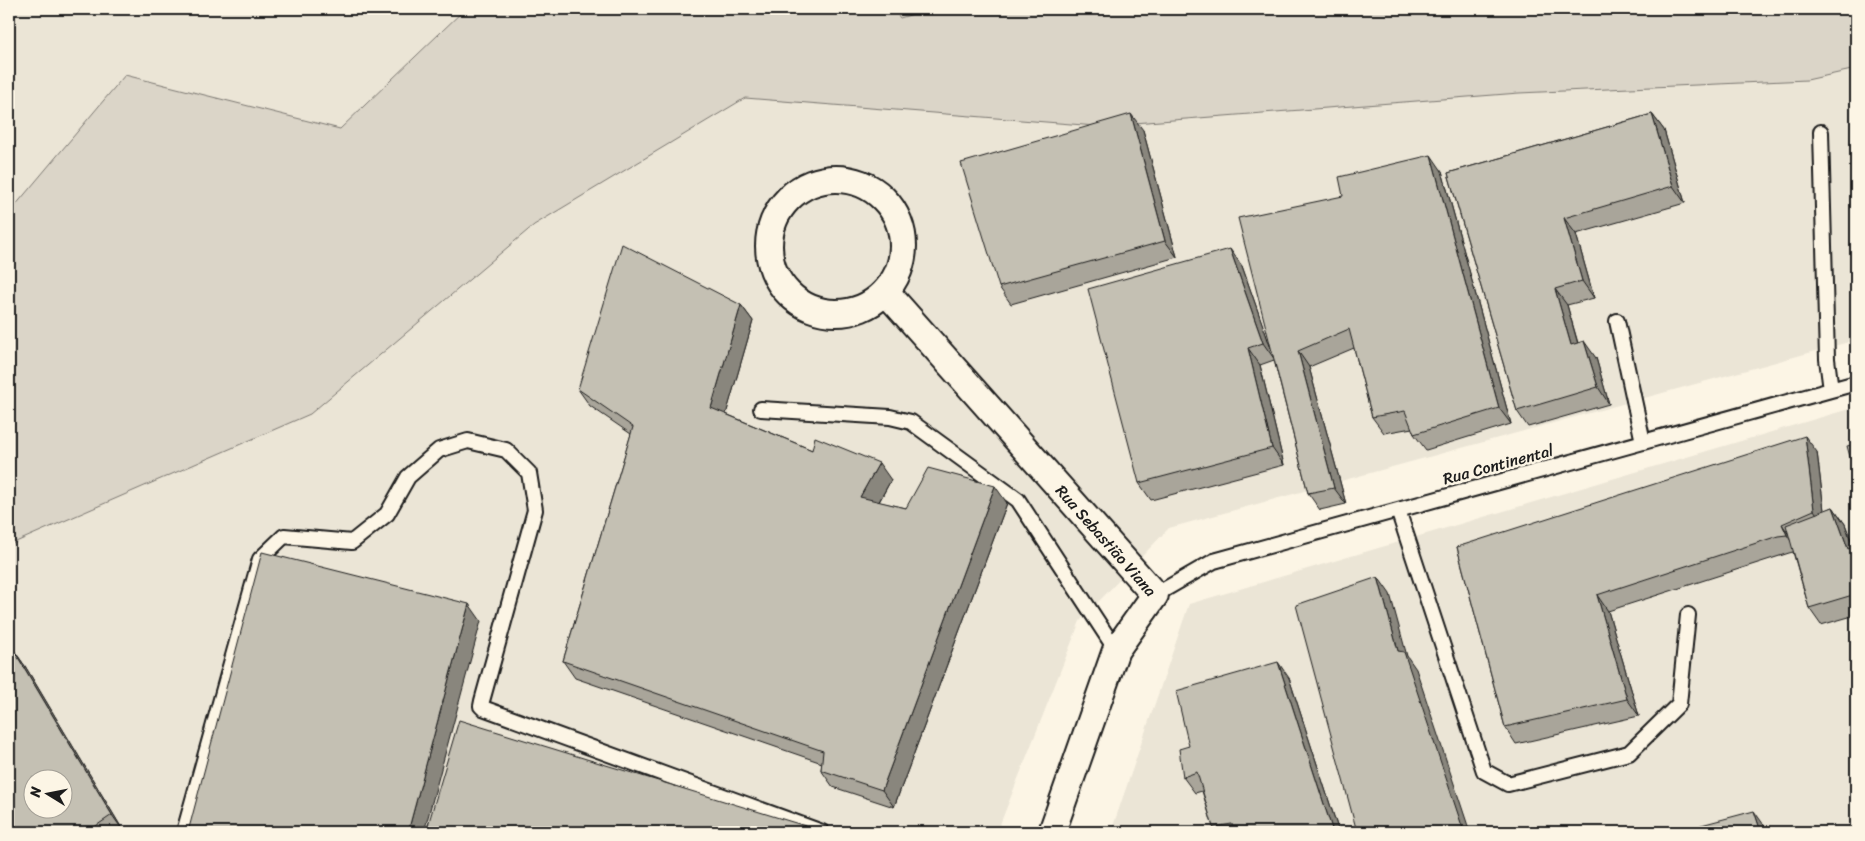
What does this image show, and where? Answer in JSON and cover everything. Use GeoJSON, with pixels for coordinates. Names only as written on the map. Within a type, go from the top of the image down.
{"type":"FeatureCollection","features":[{"type":"Feature","properties":{"kind":"street"},"geometry":{"type":"LineString","coordinates":[[837,177],[859,181],[879,192],[894,209],[902,229],[904,252],[898,273],[886,292],[868,306],[847,313],[825,313],[804,306],[786,292],[774,272],[768,251],[771,228],[780,208],[796,191],[815,181],[837,177]]}},
{"type":"Feature","properties":{"kind":"street","name":"Rua Sebastião Viana"},"geometry":{"type":"LineString","coordinates":[[886,292],[1155,595],[1116,650],[1052,832]]}},
{"type":"Feature","properties":{"kind":"lane"},"geometry":{"type":"LineString","coordinates":[[1821,132],[1827,359],[1830,390]]}},
{"type":"Feature","properties":{"kind":"lane"},"geometry":{"type":"LineString","coordinates":[[1617,321],[1643,442]]}},
{"type":"Feature","properties":{"kind":"lane","name":"Rua Continental"},"geometry":{"type":"LineString","coordinates":[[1155,595],[1214,561],[1856,383]]}},
{"type":"Feature","properties":{"kind":"lane"},"geometry":{"type":"LineString","coordinates":[[761,409],[890,417],[911,422],[1018,500],[1116,650]]}},
{"type":"Feature","properties":{"kind":"lane"},"geometry":{"type":"LineString","coordinates":[[184,832],[260,559],[284,536],[352,542],[387,514],[408,477],[439,450],[468,442],[506,450],[529,473],[535,510],[481,706],[512,725],[822,832]]}},
{"type":"Feature","properties":{"kind":"lane"},"geometry":{"type":"LineString","coordinates":[[1398,510],[1484,771],[1508,784],[1629,753],[1679,704],[1688,615]]}},
{"type":"Feature","properties":{"kind":"shaded area"},"geometry":{"type":"Polygon","coordinates":[[[9,9],[1856,9],[1856,340],[1169,528],[1080,621],[997,832],[9,832],[9,9]]]}},
{"type":"Feature","properties":{"kind":"shaded area"},"geometry":{"type":"Polygon","coordinates":[[[465,9],[893,9],[900,18],[930,9],[1856,9],[1856,69],[1807,80],[1519,93],[1096,126],[745,98],[534,225],[310,414],[9,545],[9,213],[125,75],[340,129],[465,9]]]}},
{"type":"Feature","properties":{"kind":"shaded area"},"geometry":{"type":"Polygon","coordinates":[[[1856,407],[1856,832],[1111,832],[1189,604],[1856,407]]]}},
{"type":"Feature","properties":{"kind":"building"},"geometry":{"type":"Polygon","coordinates":[[[1131,114],[1165,241],[999,287],[961,163],[1131,114]]]}},
{"type":"Feature","properties":{"kind":"building"},"geometry":{"type":"Polygon","coordinates":[[[1652,114],[1673,186],[1564,218],[1582,281],[1555,289],[1571,345],[1584,341],[1598,387],[1517,411],[1448,173],[1652,114]]]}},
{"type":"Feature","properties":{"kind":"building"},"geometry":{"type":"Polygon","coordinates":[[[1431,155],[1499,408],[1414,434],[1405,411],[1372,417],[1349,329],[1298,351],[1334,488],[1308,493],[1238,218],[1343,196],[1339,177],[1431,155]]]}},
{"type":"Feature","properties":{"kind":"building"},"geometry":{"type":"Polygon","coordinates":[[[622,244],[741,305],[711,408],[812,450],[815,437],[879,463],[860,497],[906,508],[928,468],[995,486],[882,790],[821,770],[823,751],[563,661],[633,427],[578,389],[622,244]]]}},
{"type":"Feature","properties":{"kind":"building"},"geometry":{"type":"Polygon","coordinates":[[[1230,249],[1263,343],[1248,348],[1272,448],[1139,483],[1088,289],[1230,249]]]}},
{"type":"Feature","properties":{"kind":"building"},"geometry":{"type":"Polygon","coordinates":[[[1805,436],[1814,510],[1782,524],[1787,535],[1778,536],[1597,595],[1627,699],[1505,727],[1457,547],[1805,436]]]}},
{"type":"Feature","properties":{"kind":"building"},"geometry":{"type":"Polygon","coordinates":[[[1856,444],[1856,478],[1847,446],[1856,444]]]}},
{"type":"Feature","properties":{"kind":"building"},"geometry":{"type":"Polygon","coordinates":[[[1833,507],[1848,549],[1856,546],[1856,576],[1854,576],[1856,594],[1809,608],[1786,525],[1833,507]]]}},
{"type":"Feature","properties":{"kind":"building"},"geometry":{"type":"Polygon","coordinates":[[[262,552],[469,604],[408,832],[188,832],[262,552]]]}},
{"type":"Feature","properties":{"kind":"building"},"geometry":{"type":"Polygon","coordinates":[[[1378,577],[1398,651],[1404,652],[1464,832],[1357,832],[1296,605],[1378,577]]]}},
{"type":"Feature","properties":{"kind":"building"},"geometry":{"type":"Polygon","coordinates":[[[13,649],[112,815],[87,832],[9,832],[9,652],[13,649]]]}},
{"type":"Feature","properties":{"kind":"building"},"geometry":{"type":"Polygon","coordinates":[[[1278,662],[1333,832],[1233,832],[1232,824],[1213,827],[1197,772],[1183,777],[1179,749],[1189,746],[1176,691],[1278,662]]]}},
{"type":"Feature","properties":{"kind":"building"},"geometry":{"type":"Polygon","coordinates":[[[459,720],[825,832],[426,832],[459,720]]]}},
{"type":"Feature","properties":{"kind":"building"},"geometry":{"type":"Polygon","coordinates":[[[1754,811],[1761,832],[1675,832],[1754,811]]]}}]}
